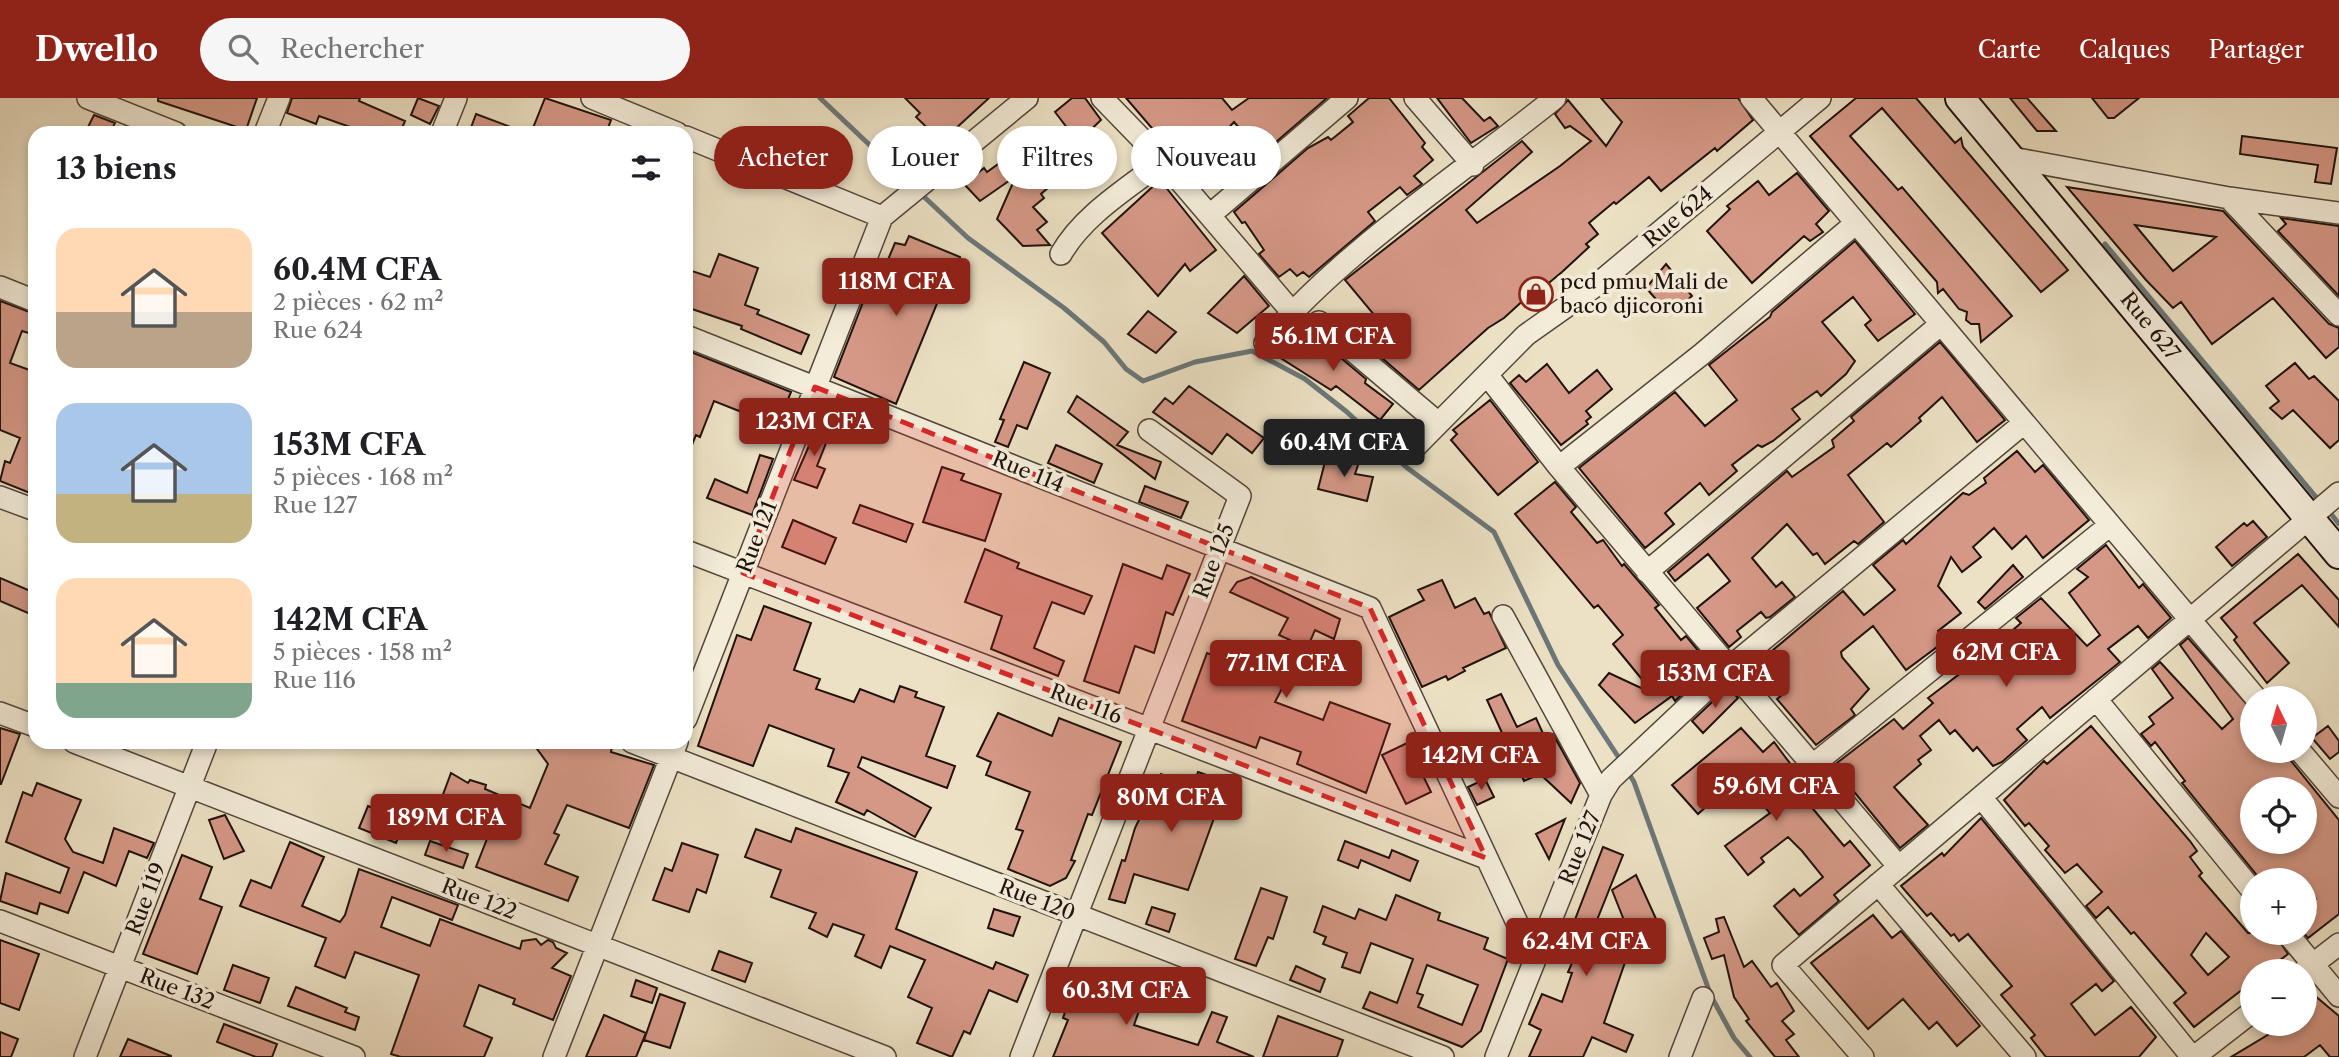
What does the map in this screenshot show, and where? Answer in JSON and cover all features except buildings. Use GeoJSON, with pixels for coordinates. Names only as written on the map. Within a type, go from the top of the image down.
{"type":"FeatureCollection","features":[{"type":"Feature","properties":{"kind":"street"},"geometry":{"type":"LineString","coordinates":[[88,98],[158,126]]}},
{"type":"Feature","properties":{"kind":"street"},"geometry":{"type":"LineString","coordinates":[[268,126],[279,98]]}},
{"type":"Feature","properties":{"kind":"street"},"geometry":{"type":"LineString","coordinates":[[445,126],[456,98]]}},
{"type":"Feature","properties":{"kind":"street"},"geometry":{"type":"LineString","coordinates":[[592,98],[660,126]]}},
{"type":"Feature","properties":{"kind":"street","name":"Rue 121"},"geometry":{"type":"LineString","coordinates":[[693,701],[882,217],[1027,98]]}},
{"type":"Feature","properties":{"kind":"street"},"geometry":{"type":"LineString","coordinates":[[1102,98],[1131,128]]}},
{"type":"Feature","properties":{"kind":"street"},"geometry":{"type":"LineString","coordinates":[[1210,215],[1347,98]]}},
{"type":"Feature","properties":{"kind":"street"},"geometry":{"type":"LineString","coordinates":[[1415,98],[1473,165]]}},
{"type":"Feature","properties":{"kind":"street"},"geometry":{"type":"LineString","coordinates":[[1265,343],[1292,312],[1410,211],[1473,165],[1555,98]]}},
{"type":"Feature","properties":{"kind":"street"},"geometry":{"type":"LineString","coordinates":[[1751,98],[2246,686]]}},
{"type":"Feature","properties":{"kind":"street","name":"Rue 624"},"geometry":{"type":"LineString","coordinates":[[1414,448],[1526,335],[1594,287],[1820,98]]}},
{"type":"Feature","properties":{"kind":"street","name":"Rue 627"},"geometry":{"type":"LineString","coordinates":[[1960,98],[2339,554]]}},
{"type":"Feature","properties":{"kind":"street"},"geometry":{"type":"LineString","coordinates":[[693,140],[882,217]]}},
{"type":"Feature","properties":{"kind":"street"},"geometry":{"type":"LineString","coordinates":[[2012,158],[2229,198],[2339,213]]}},
{"type":"Feature","properties":{"kind":"street"},"geometry":{"type":"LineString","coordinates":[[1061,254],[1069,239],[1131,186]]}},
{"type":"Feature","properties":{"kind":"street"},"geometry":{"type":"LineString","coordinates":[[1187,189],[1292,312]]}},
{"type":"Feature","properties":{"kind":"street"},"geometry":{"type":"LineString","coordinates":[[2229,198],[2339,315]]}},
{"type":"Feature","properties":{"kind":"street"},"geometry":{"type":"LineString","coordinates":[[1559,467],[1702,355],[1856,223]]}},
{"type":"Feature","properties":{"kind":"street"},"geometry":{"type":"LineString","coordinates":[[0,287],[28,298]]}},
{"type":"Feature","properties":{"kind":"street"},"geometry":{"type":"LineString","coordinates":[[1319,322],[1437,422]]}},
{"type":"Feature","properties":{"kind":"street"},"geometry":{"type":"LineString","coordinates":[[1647,572],[1941,324]]}},
{"type":"Feature","properties":{"kind":"street","name":"Rue 114"},"geometry":{"type":"LineString","coordinates":[[693,339],[1370,608],[1486,858]]}},
{"type":"Feature","properties":{"kind":"street"},"geometry":{"type":"LineString","coordinates":[[1488,376],[1559,467],[1647,572],[1899,866]]}},
{"type":"Feature","properties":{"kind":"street"},"geometry":{"type":"LineString","coordinates":[[1503,616],[1606,787],[1631,757],[1729,668],[2024,423]]}},
{"type":"Feature","properties":{"kind":"street","name":"Rue 125"},"geometry":{"type":"LineString","coordinates":[[1021,1057],[1240,496],[1149,430]]}},
{"type":"Feature","properties":{"kind":"street"},"geometry":{"type":"LineString","coordinates":[[1863,1057],[1783,965],[2339,493]]}},
{"type":"Feature","properties":{"kind":"street"},"geometry":{"type":"LineString","coordinates":[[0,497],[28,507]]}},
{"type":"Feature","properties":{"kind":"street"},"geometry":{"type":"LineString","coordinates":[[1813,765],[2110,525]]}},
{"type":"Feature","properties":{"kind":"street","name":"Rue 116"},"geometry":{"type":"LineString","coordinates":[[693,554],[1486,858]]}},
{"type":"Feature","properties":{"kind":"street"},"geometry":{"type":"LineString","coordinates":[[2096,699],[2240,875]]}},
{"type":"Feature","properties":{"kind":"street"},"geometry":{"type":"LineString","coordinates":[[0,713],[28,723]]}},
{"type":"Feature","properties":{"kind":"street","name":"Rue 122"},"geometry":{"type":"LineString","coordinates":[[92,749],[884,1057]]}},
{"type":"Feature","properties":{"kind":"street","name":"Rue 119"},"geometry":{"type":"LineString","coordinates":[[85,1057],[204,749]]}},
{"type":"Feature","properties":{"kind":"street"},"geometry":{"type":"LineString","coordinates":[[554,1057],[674,750]]}},
{"type":"Feature","properties":{"kind":"street","name":"Rue 120"},"geometry":{"type":"LineString","coordinates":[[674,750],[1077,915],[1443,1057]]}},
{"type":"Feature","properties":{"kind":"street"},"geometry":{"type":"LineString","coordinates":[[2310,763],[2339,797]]}},
{"type":"Feature","properties":{"kind":"street","name":"Rue 127"},"geometry":{"type":"LineString","coordinates":[[1496,1057],[1606,787]]}},
{"type":"Feature","properties":{"kind":"street"},"geometry":{"type":"LineString","coordinates":[[1981,797],[2193,1057],[2240,1021]]}},
{"type":"Feature","properties":{"kind":"street"},"geometry":{"type":"LineString","coordinates":[[1486,858],[1534,959]]}},
{"type":"Feature","properties":{"kind":"street"},"geometry":{"type":"LineString","coordinates":[[1878,884],[2025,1057]]}},
{"type":"Feature","properties":{"kind":"street","name":"Rue 132"},"geometry":{"type":"LineString","coordinates":[[0,921],[354,1057]]}},
{"type":"Feature","properties":{"kind":"street"},"geometry":{"type":"LineString","coordinates":[[2317,962],[2339,944]]}},
{"type":"Feature","properties":{"kind":"street"},"geometry":{"type":"LineString","coordinates":[[2317,975],[2339,996]]}},
{"type":"Feature","properties":{"kind":"street"},"geometry":{"type":"LineString","coordinates":[[1680,1057],[1703,998]]}},
{"type":"Feature","properties":{"kind":"highlighted area"},"geometry":{"type":"Polygon","coordinates":[[[815,387],[1370,608],[1486,858],[743,573],[815,387]]]}},
{"type":"Feature","properties":{"kind":"waterway"},"geometry":{"type":"LineString","coordinates":[[820,98],[867,142]]}},
{"type":"Feature","properties":{"kind":"waterway"},"geometry":{"type":"LineString","coordinates":[[921,194],[968,238],[1064,308],[1104,342],[1126,369],[1143,381],[1195,362],[1252,351],[1305,379],[1347,412],[1406,467],[1494,532],[1558,665],[1621,761]]}},
{"type":"Feature","properties":{"kind":"waterway"},"geometry":{"type":"LineString","coordinates":[[2105,244],[2321,503]]}},
{"type":"Feature","properties":{"kind":"waterway"},"geometry":{"type":"LineString","coordinates":[[2328,510],[2339,524]]}},
{"type":"Feature","properties":{"kind":"waterway"},"geometry":{"type":"LineString","coordinates":[[1628,772],[1634,782],[1711,996],[1734,1038],[1750,1057]]}},
{"type":"Feature","properties":{"kind":"place","name":"pcd pmu Mali de baco djicoroni"},"geometry":{"type":"Point","coordinates":[1536,294]}}]}
